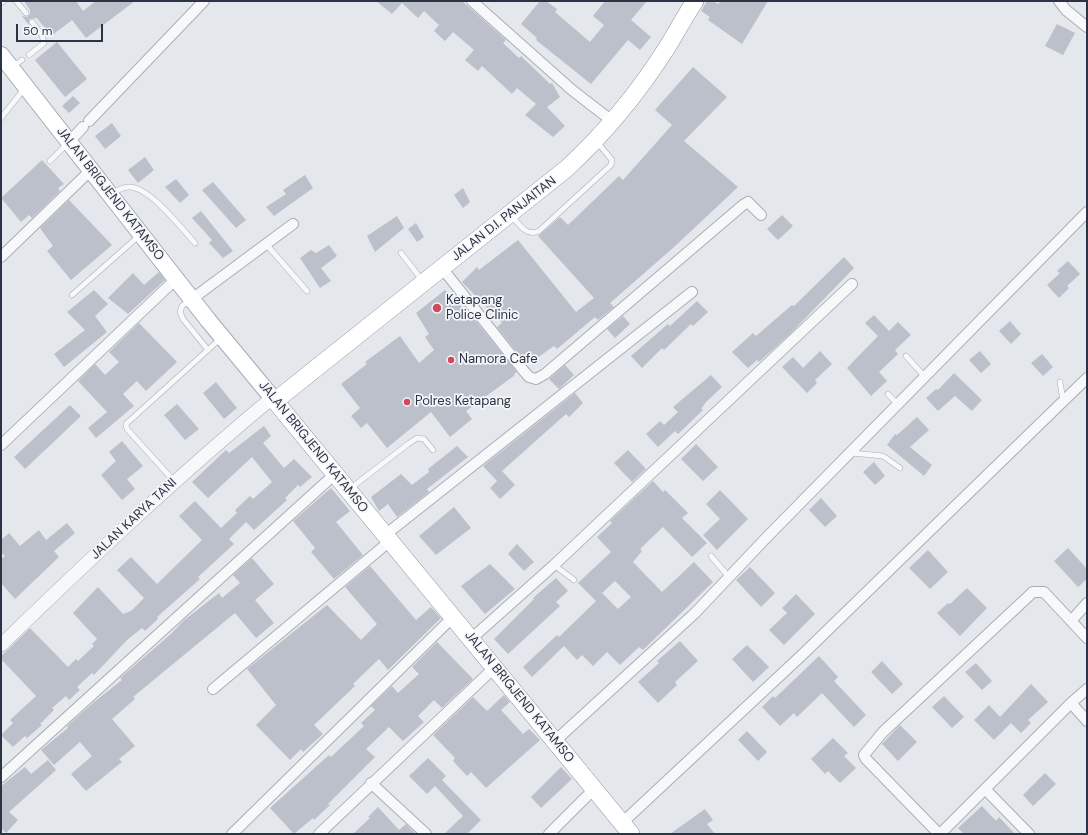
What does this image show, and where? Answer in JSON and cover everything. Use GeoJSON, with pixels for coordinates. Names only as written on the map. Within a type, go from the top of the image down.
{"type":"FeatureCollection","features":[{"type":"Feature","properties":{"kind":"highway","name":"JALAN D.I. PANJAITAN"},"geometry":{"type":"LineString","coordinates":[[274,399],[424,283],[566,169],[596,142],[638,90],[666,48],[693,3]]}},
{"type":"Feature","properties":{"kind":"highway","name":"JALAN BRIGJEND KATAMSO"},"geometry":{"type":"LineString","coordinates":[[274,399],[627,829]]}},
{"type":"Feature","properties":{"kind":"main road","name":"JALAN BRIGJEND KATAMSO"},"geometry":{"type":"LineString","coordinates":[[8,60],[90,170],[222,337],[274,399]]}},
{"type":"Feature","properties":{"kind":"street"},"geometry":{"type":"LineString","coordinates":[[69,142],[204,1]]}},
{"type":"Feature","properties":{"kind":"street"},"geometry":{"type":"LineString","coordinates":[[472,1],[572,90],[612,121]]}},
{"type":"Feature","properties":{"kind":"street"},"geometry":{"type":"LineString","coordinates":[[1059,1],[1066,10],[1087,27]]}},
{"type":"Feature","properties":{"kind":"street"},"geometry":{"type":"LineString","coordinates":[[1,257],[90,170]]}},
{"type":"Feature","properties":{"kind":"street"},"geometry":{"type":"LineString","coordinates":[[442,268],[523,370],[529,377],[536,379],[545,374],[743,204],[748,202],[750,203],[761,215]]}},
{"type":"Feature","properties":{"kind":"street"},"geometry":{"type":"LineString","coordinates":[[554,741],[696,613],[729,577],[1087,212]]}},
{"type":"Feature","properties":{"kind":"street"},"geometry":{"type":"LineString","coordinates":[[192,299],[293,224]]}},
{"type":"Feature","properties":{"kind":"street"},"geometry":{"type":"LineString","coordinates":[[1,445],[176,279]]}},
{"type":"Feature","properties":{"kind":"street"},"geometry":{"type":"LineString","coordinates":[[471,639],[554,565],[852,284]]}},
{"type":"Feature","properties":{"kind":"street"},"geometry":{"type":"LineString","coordinates":[[213,689],[387,538],[692,292]]}},
{"type":"Feature","properties":{"kind":"street"},"geometry":{"type":"LineString","coordinates":[[627,829],[802,655],[1087,378]]}},
{"type":"Feature","properties":{"kind":"street","name":"JALAN KARYA TANI"},"geometry":{"type":"LineString","coordinates":[[1,645],[117,533],[175,481],[274,399]]}},
{"type":"Feature","properties":{"kind":"street"},"geometry":{"type":"LineString","coordinates":[[1,777],[335,474]]}},
{"type":"Feature","properties":{"kind":"street"},"geometry":{"type":"LineString","coordinates":[[1087,638],[1044,592],[1037,591],[1029,594],[883,732],[864,755],[866,760],[939,834],[984,788],[1087,689]]}},
{"type":"Feature","properties":{"kind":"street"},"geometry":{"type":"LineString","coordinates":[[1071,620],[1087,603]]}},
{"type":"Feature","properties":{"kind":"street"},"geometry":{"type":"LineString","coordinates":[[232,834],[453,617]]}},
{"type":"Feature","properties":{"kind":"street"},"geometry":{"type":"LineString","coordinates":[[319,834],[371,783],[494,668]]}},
{"type":"Feature","properties":{"kind":"street"},"geometry":{"type":"LineString","coordinates":[[1071,703],[1087,721]]}},
{"type":"Feature","properties":{"kind":"street"},"geometry":{"type":"LineString","coordinates":[[371,783],[426,834]]}},
{"type":"Feature","properties":{"kind":"street"},"geometry":{"type":"LineString","coordinates":[[984,788],[1029,834]]}},
{"type":"Feature","properties":{"kind":"street"},"geometry":{"type":"LineString","coordinates":[[549,834],[594,789]]}},
{"type":"Feature","properties":{"kind":"lane"},"geometry":{"type":"LineString","coordinates":[[16,1],[26,13]]}},
{"type":"Feature","properties":{"kind":"lane"},"geometry":{"type":"LineString","coordinates":[[29,55],[44,43],[42,35],[32,22]]}},
{"type":"Feature","properties":{"kind":"lane"},"geometry":{"type":"LineString","coordinates":[[1,118],[26,86]]}},
{"type":"Feature","properties":{"kind":"lane"},"geometry":{"type":"LineString","coordinates":[[50,161],[69,142]]}},
{"type":"Feature","properties":{"kind":"lane"},"geometry":{"type":"LineString","coordinates":[[510,214],[528,232],[533,234],[539,231],[610,165],[612,160],[608,153],[596,142]]}},
{"type":"Feature","properties":{"kind":"lane"},"geometry":{"type":"LineString","coordinates":[[110,194],[128,187],[136,188],[149,195],[195,243]]}},
{"type":"Feature","properties":{"kind":"lane"},"geometry":{"type":"LineString","coordinates":[[72,294],[141,234]]}},
{"type":"Feature","properties":{"kind":"lane"},"geometry":{"type":"LineString","coordinates":[[266,244],[307,291]]}},
{"type":"Feature","properties":{"kind":"lane"},"geometry":{"type":"LineString","coordinates":[[401,253],[424,283]]}},
{"type":"Feature","properties":{"kind":"lane"},"geometry":{"type":"LineString","coordinates":[[192,299],[182,306],[180,312],[183,319],[208,350]]}},
{"type":"Feature","properties":{"kind":"lane"},"geometry":{"type":"LineString","coordinates":[[175,481],[127,429],[126,424],[222,337]]}},
{"type":"Feature","properties":{"kind":"lane"},"geometry":{"type":"LineString","coordinates":[[906,356],[925,377]]}},
{"type":"Feature","properties":{"kind":"lane"},"geometry":{"type":"LineString","coordinates":[[1060,382],[1063,401]]}},
{"type":"Feature","properties":{"kind":"lane"},"geometry":{"type":"LineString","coordinates":[[888,394],[898,405]]}},
{"type":"Feature","properties":{"kind":"lane"},"geometry":{"type":"LineString","coordinates":[[348,490],[417,438],[424,439],[433,450]]}},
{"type":"Feature","properties":{"kind":"lane"},"geometry":{"type":"LineString","coordinates":[[852,453],[884,456],[900,468]]}},
{"type":"Feature","properties":{"kind":"lane"},"geometry":{"type":"LineString","coordinates":[[711,556],[729,577]]}},
{"type":"Feature","properties":{"kind":"lane"},"geometry":{"type":"LineString","coordinates":[[554,565],[574,580]]}},
{"type":"Feature","properties":{"kind":"building"},"geometry":{"type":"Polygon","coordinates":[[[24,1],[76,1],[83,11],[96,1],[135,1],[86,38],[72,20],[51,36],[37,18],[29,19],[29,25],[22,16],[27,17],[30,14],[30,10],[24,1]]]}},
{"type":"Feature","properties":{"kind":"building"},"geometry":{"type":"Polygon","coordinates":[[[376,1],[462,1],[506,40],[503,43],[519,58],[521,56],[550,84],[552,83],[560,97],[547,107],[565,126],[553,137],[525,115],[536,104],[517,88],[512,94],[482,66],[478,71],[465,60],[474,50],[453,32],[445,41],[434,31],[439,25],[424,11],[418,18],[402,3],[392,14],[376,1]]]}},
{"type":"Feature","properties":{"kind":"building"},"geometry":{"type":"Polygon","coordinates":[[[540,1],[546,1],[557,9],[555,12],[590,42],[604,25],[593,16],[605,1],[647,1],[631,20],[651,37],[640,50],[628,40],[591,84],[536,40],[537,38],[521,24],[540,1]]]}},
{"type":"Feature","properties":{"kind":"building"},"geometry":{"type":"Polygon","coordinates":[[[707,1],[713,1],[718,4],[721,1],[768,1],[742,44],[708,20],[710,17],[701,11],[707,1]]]}},
{"type":"Feature","properties":{"kind":"building"},"geometry":{"type":"Polygon","coordinates":[[[1057,24],[1075,33],[1063,55],[1045,46],[1057,24]]]}},
{"type":"Feature","properties":{"kind":"building"},"geometry":{"type":"Polygon","coordinates":[[[57,42],[87,79],[65,97],[35,60],[57,42]]]}},
{"type":"Feature","properties":{"kind":"building"},"geometry":{"type":"Polygon","coordinates":[[[693,67],[727,97],[684,141],[738,187],[673,248],[610,303],[614,307],[598,320],[595,317],[557,349],[554,346],[527,365],[497,327],[502,323],[462,282],[477,267],[479,270],[518,240],[576,312],[594,298],[538,236],[560,217],[568,225],[619,176],[623,180],[672,125],[655,110],[693,67]]]}},
{"type":"Feature","properties":{"kind":"building"},"geometry":{"type":"Polygon","coordinates":[[[73,96],[80,103],[69,113],[62,106],[73,96]]]}},
{"type":"Feature","properties":{"kind":"building"},"geometry":{"type":"Polygon","coordinates":[[[112,123],[121,136],[105,149],[95,136],[112,123]]]}},
{"type":"Feature","properties":{"kind":"building"},"geometry":{"type":"Polygon","coordinates":[[[145,157],[154,170],[138,183],[128,170],[145,157]]]}},
{"type":"Feature","properties":{"kind":"building"},"geometry":{"type":"Polygon","coordinates":[[[42,160],[64,184],[58,188],[60,191],[32,218],[29,215],[21,222],[1,198],[42,160]]]}},
{"type":"Feature","properties":{"kind":"building"},"geometry":{"type":"Polygon","coordinates":[[[305,175],[313,188],[274,216],[266,207],[286,194],[283,190],[305,175]]]}},
{"type":"Feature","properties":{"kind":"building"},"geometry":{"type":"Polygon","coordinates":[[[176,179],[189,195],[180,203],[165,187],[176,179]]]}},
{"type":"Feature","properties":{"kind":"building"},"geometry":{"type":"Polygon","coordinates":[[[213,182],[246,220],[236,228],[202,190],[213,182]]]}},
{"type":"Feature","properties":{"kind":"building"},"geometry":{"type":"Polygon","coordinates":[[[463,188],[470,202],[463,208],[454,195],[463,188]]]}},
{"type":"Feature","properties":{"kind":"building"},"geometry":{"type":"Polygon","coordinates":[[[69,200],[112,245],[71,280],[47,251],[53,246],[40,228],[69,200]]]}},
{"type":"Feature","properties":{"kind":"building"},"geometry":{"type":"Polygon","coordinates":[[[201,211],[233,251],[223,258],[209,243],[212,240],[192,218],[201,211]]]}},
{"type":"Feature","properties":{"kind":"building"},"geometry":{"type":"Polygon","coordinates":[[[782,215],[793,226],[778,240],[767,229],[782,215]]]}},
{"type":"Feature","properties":{"kind":"building"},"geometry":{"type":"Polygon","coordinates":[[[397,216],[404,228],[375,252],[367,236],[397,216]]]}},
{"type":"Feature","properties":{"kind":"building"},"geometry":{"type":"Polygon","coordinates":[[[416,223],[424,237],[417,242],[408,229],[416,223]]]}},
{"type":"Feature","properties":{"kind":"building"},"geometry":{"type":"Polygon","coordinates":[[[329,245],[337,256],[321,268],[331,281],[320,288],[300,258],[311,250],[316,253],[329,245]]]}},
{"type":"Feature","properties":{"kind":"building"},"geometry":{"type":"Polygon","coordinates":[[[844,257],[854,268],[790,334],[759,362],[757,360],[748,368],[732,352],[753,333],[756,336],[792,305],[794,306],[844,257]]]}},
{"type":"Feature","properties":{"kind":"building"},"geometry":{"type":"Polygon","coordinates":[[[1068,261],[1080,274],[1067,286],[1069,288],[1059,298],[1047,285],[1060,273],[1057,271],[1068,261]]]}},
{"type":"Feature","properties":{"kind":"building"},"geometry":{"type":"Polygon","coordinates":[[[159,272],[165,280],[128,314],[108,298],[133,273],[144,285],[159,272]]]}},
{"type":"Feature","properties":{"kind":"building"},"geometry":{"type":"Polygon","coordinates":[[[94,290],[108,304],[95,316],[107,332],[64,367],[54,354],[85,330],[67,312],[94,290]]]}},
{"type":"Feature","properties":{"kind":"building"},"geometry":{"type":"Polygon","coordinates":[[[445,290],[475,320],[517,372],[466,411],[472,419],[450,437],[431,412],[387,448],[367,423],[361,428],[351,416],[360,408],[341,384],[367,364],[365,362],[400,336],[419,363],[434,350],[425,337],[429,334],[416,313],[445,290]]]}},
{"type":"Feature","properties":{"kind":"building"},"geometry":{"type":"Polygon","coordinates":[[[697,301],[708,312],[693,326],[691,324],[664,350],[662,348],[642,368],[631,356],[668,324],[670,326],[697,301]]]}},
{"type":"Feature","properties":{"kind":"building"},"geometry":{"type":"Polygon","coordinates":[[[874,315],[889,331],[898,322],[911,335],[895,350],[898,354],[879,372],[887,381],[871,396],[847,368],[878,336],[865,323],[874,315]]]}},
{"type":"Feature","properties":{"kind":"building"},"geometry":{"type":"Polygon","coordinates":[[[623,316],[630,324],[615,338],[607,329],[623,316]]]}},
{"type":"Feature","properties":{"kind":"building"},"geometry":{"type":"Polygon","coordinates":[[[1010,321],[1021,334],[1011,344],[999,331],[1010,321]]]}},
{"type":"Feature","properties":{"kind":"building"},"geometry":{"type":"Polygon","coordinates":[[[139,323],[177,362],[146,391],[137,381],[123,394],[134,406],[96,438],[88,428],[107,412],[78,381],[95,364],[105,375],[119,362],[109,352],[139,323]]]}},
{"type":"Feature","properties":{"kind":"building"},"geometry":{"type":"Polygon","coordinates":[[[820,351],[832,364],[815,380],[817,383],[807,393],[782,367],[793,357],[803,368],[820,351]]]}},
{"type":"Feature","properties":{"kind":"building"},"geometry":{"type":"Polygon","coordinates":[[[980,351],[991,364],[981,373],[969,360],[980,351]]]}},
{"type":"Feature","properties":{"kind":"building"},"geometry":{"type":"Polygon","coordinates":[[[1042,354],[1053,367],[1043,376],[1031,363],[1042,354]]]}},
{"type":"Feature","properties":{"kind":"building"},"geometry":{"type":"Polygon","coordinates":[[[565,365],[574,375],[559,389],[549,379],[565,365]]]}},
{"type":"Feature","properties":{"kind":"building"},"geometry":{"type":"Polygon","coordinates":[[[954,373],[982,400],[972,411],[955,396],[938,411],[926,398],[936,389],[938,390],[954,373]]]}},
{"type":"Feature","properties":{"kind":"building"},"geometry":{"type":"Polygon","coordinates":[[[711,375],[722,387],[706,402],[701,409],[703,410],[678,434],[675,431],[658,447],[646,434],[660,421],[664,425],[678,412],[673,407],[711,375]]]}},
{"type":"Feature","properties":{"kind":"building"},"geometry":{"type":"Polygon","coordinates":[[[216,382],[237,408],[224,419],[203,393],[216,382]]]}},
{"type":"Feature","properties":{"kind":"building"},"geometry":{"type":"Polygon","coordinates":[[[575,393],[583,403],[569,417],[566,414],[502,471],[515,485],[500,499],[490,488],[497,481],[483,466],[575,393]]]}},
{"type":"Feature","properties":{"kind":"building"},"geometry":{"type":"Polygon","coordinates":[[[177,404],[199,429],[185,440],[164,415],[177,404]]]}},
{"type":"Feature","properties":{"kind":"building"},"geometry":{"type":"Polygon","coordinates":[[[70,405],[81,416],[25,469],[14,457],[70,405]]]}},
{"type":"Feature","properties":{"kind":"building"},"geometry":{"type":"Polygon","coordinates":[[[917,417],[929,430],[910,447],[932,465],[924,476],[887,445],[895,434],[897,435],[917,417]]]}},
{"type":"Feature","properties":{"kind":"building"},"geometry":{"type":"Polygon","coordinates":[[[264,426],[271,436],[263,443],[284,468],[294,459],[312,477],[300,487],[298,485],[285,498],[287,500],[254,530],[246,522],[229,539],[234,544],[198,577],[200,579],[157,617],[158,619],[145,631],[142,628],[128,639],[94,675],[92,673],[77,687],[80,690],[69,700],[66,696],[52,708],[54,710],[40,724],[42,725],[27,738],[25,736],[13,747],[1,735],[13,723],[10,720],[36,696],[1,659],[1,656],[30,628],[68,667],[76,659],[78,661],[94,646],[92,644],[97,639],[73,613],[98,587],[123,614],[131,611],[144,598],[117,570],[131,557],[157,584],[202,540],[179,516],[195,501],[221,528],[237,513],[235,510],[250,496],[253,499],[272,482],[252,457],[208,498],[192,482],[226,450],[229,453],[264,426]]]}},
{"type":"Feature","properties":{"kind":"building"},"geometry":{"type":"Polygon","coordinates":[[[122,441],[143,466],[127,479],[135,489],[122,500],[101,475],[116,461],[109,452],[122,441]]]}},
{"type":"Feature","properties":{"kind":"building"},"geometry":{"type":"Polygon","coordinates":[[[696,444],[718,467],[703,481],[681,459],[696,444]]]}},
{"type":"Feature","properties":{"kind":"building"},"geometry":{"type":"Polygon","coordinates":[[[457,446],[468,457],[427,489],[429,492],[397,517],[388,504],[379,511],[371,497],[401,474],[412,485],[429,472],[428,469],[457,446]]]}},
{"type":"Feature","properties":{"kind":"building"},"geometry":{"type":"Polygon","coordinates":[[[628,450],[646,469],[632,482],[614,463],[628,450]]]}},
{"type":"Feature","properties":{"kind":"building"},"geometry":{"type":"Polygon","coordinates":[[[874,462],[885,476],[875,485],[863,472],[874,462]]]}},
{"type":"Feature","properties":{"kind":"building"},"geometry":{"type":"Polygon","coordinates":[[[653,481],[663,492],[665,490],[688,513],[682,518],[707,543],[692,557],[663,527],[640,549],[642,551],[633,562],[662,592],[694,562],[713,582],[643,650],[639,647],[620,665],[607,652],[593,666],[582,655],[577,660],[564,646],[532,677],[523,667],[557,635],[559,637],[596,601],[578,583],[611,552],[597,537],[612,523],[610,521],[653,481]],[[615,581],[602,593],[618,609],[631,597],[615,581]]]}},
{"type":"Feature","properties":{"kind":"building"},"geometry":{"type":"Polygon","coordinates":[[[331,488],[350,511],[336,522],[363,555],[334,579],[311,552],[315,548],[293,521],[331,488]]]}},
{"type":"Feature","properties":{"kind":"building"},"geometry":{"type":"Polygon","coordinates":[[[720,490],[748,519],[717,550],[703,535],[720,519],[706,504],[720,490]]]}},
{"type":"Feature","properties":{"kind":"building"},"geometry":{"type":"Polygon","coordinates":[[[821,498],[837,516],[825,527],[809,510],[821,498]]]}},
{"type":"Feature","properties":{"kind":"building"},"geometry":{"type":"Polygon","coordinates":[[[454,507],[471,528],[436,555],[419,536],[454,507]]]}},
{"type":"Feature","properties":{"kind":"building"},"geometry":{"type":"Polygon","coordinates":[[[67,523],[75,533],[54,551],[59,557],[15,599],[1,583],[1,559],[5,556],[1,552],[1,540],[9,533],[20,546],[39,530],[46,540],[67,523]]]}},
{"type":"Feature","properties":{"kind":"building"},"geometry":{"type":"Polygon","coordinates":[[[517,544],[534,562],[524,571],[508,554],[517,544]]]}},
{"type":"Feature","properties":{"kind":"building"},"geometry":{"type":"Polygon","coordinates":[[[1068,548],[1087,569],[1087,579],[1078,587],[1054,561],[1068,548]]]}},
{"type":"Feature","properties":{"kind":"building"},"geometry":{"type":"Polygon","coordinates":[[[928,550],[948,572],[930,589],[909,568],[928,550]]]}},
{"type":"Feature","properties":{"kind":"building"},"geometry":{"type":"Polygon","coordinates":[[[252,558],[274,584],[255,600],[274,623],[256,638],[235,613],[133,697],[135,699],[112,719],[135,746],[119,759],[122,762],[86,791],[71,774],[92,756],[80,742],[54,765],[41,750],[68,728],[67,726],[94,702],[122,680],[120,678],[172,633],[183,621],[219,593],[222,598],[240,583],[233,575],[252,558]]]}},
{"type":"Feature","properties":{"kind":"building"},"geometry":{"type":"Polygon","coordinates":[[[490,564],[515,589],[485,614],[461,586],[490,564]]]}},
{"type":"Feature","properties":{"kind":"building"},"geometry":{"type":"Polygon","coordinates":[[[370,566],[416,620],[431,607],[441,618],[388,670],[379,659],[353,684],[355,686],[314,725],[323,734],[303,752],[301,749],[290,760],[256,725],[276,705],[247,669],[327,605],[361,640],[377,624],[345,587],[370,566]]]}},
{"type":"Feature","properties":{"kind":"building"},"geometry":{"type":"Polygon","coordinates":[[[750,567],[775,593],[761,607],[736,580],[750,567]]]}},
{"type":"Feature","properties":{"kind":"building"},"geometry":{"type":"Polygon","coordinates":[[[556,578],[568,591],[556,602],[560,606],[508,654],[494,639],[534,599],[533,598],[556,578]]]}},
{"type":"Feature","properties":{"kind":"building"},"geometry":{"type":"Polygon","coordinates":[[[967,588],[987,608],[960,636],[937,613],[948,603],[950,604],[967,588]]]}},
{"type":"Feature","properties":{"kind":"building"},"geometry":{"type":"Polygon","coordinates":[[[796,594],[815,614],[784,645],[769,630],[787,613],[782,608],[796,594]]]}},
{"type":"Feature","properties":{"kind":"building"},"geometry":{"type":"Polygon","coordinates":[[[680,641],[698,661],[675,682],[677,685],[658,703],[638,682],[659,663],[657,661],[680,641]]]}},
{"type":"Feature","properties":{"kind":"building"},"geometry":{"type":"Polygon","coordinates":[[[437,642],[473,679],[442,708],[434,700],[418,716],[424,722],[403,741],[389,727],[366,749],[375,757],[328,804],[330,805],[314,820],[313,818],[294,834],[270,808],[329,755],[331,757],[364,726],[361,723],[375,710],[371,706],[392,686],[398,693],[419,674],[412,667],[437,642]]]}},
{"type":"Feature","properties":{"kind":"building"},"geometry":{"type":"Polygon","coordinates":[[[747,645],[769,667],[753,682],[732,659],[747,645]]]}},
{"type":"Feature","properties":{"kind":"building"},"geometry":{"type":"Polygon","coordinates":[[[819,656],[838,677],[834,681],[866,715],[854,727],[822,693],[797,717],[794,713],[780,726],[762,707],[773,696],[775,698],[819,656]]]}},
{"type":"Feature","properties":{"kind":"building"},"geometry":{"type":"Polygon","coordinates":[[[882,661],[903,684],[892,694],[871,672],[882,661]]]}},
{"type":"Feature","properties":{"kind":"building"},"geometry":{"type":"Polygon","coordinates":[[[976,663],[992,681],[982,690],[965,672],[976,663]]]}},
{"type":"Feature","properties":{"kind":"building"},"geometry":{"type":"Polygon","coordinates":[[[1031,684],[1048,702],[1028,720],[1031,723],[1021,733],[1011,723],[994,740],[974,720],[989,705],[1000,717],[1031,684]]]}},
{"type":"Feature","properties":{"kind":"building"},"geometry":{"type":"Polygon","coordinates":[[[504,695],[510,702],[501,710],[523,734],[529,729],[540,740],[486,788],[471,772],[467,776],[453,761],[455,758],[433,735],[473,697],[487,711],[504,695]]]}},
{"type":"Feature","properties":{"kind":"building"},"geometry":{"type":"Polygon","coordinates":[[[944,696],[964,717],[952,728],[932,707],[944,696]]]}},
{"type":"Feature","properties":{"kind":"building"},"geometry":{"type":"Polygon","coordinates":[[[900,725],[917,742],[898,761],[882,744],[900,725]]]}},
{"type":"Feature","properties":{"kind":"building"},"geometry":{"type":"Polygon","coordinates":[[[747,731],[767,752],[758,761],[738,740],[747,731]]]}},
{"type":"Feature","properties":{"kind":"building"},"geometry":{"type":"Polygon","coordinates":[[[833,738],[848,753],[844,756],[856,768],[840,783],[828,771],[825,774],[811,759],[833,738]]]}},
{"type":"Feature","properties":{"kind":"building"},"geometry":{"type":"Polygon","coordinates":[[[428,758],[446,776],[442,780],[481,820],[467,834],[444,834],[463,816],[435,786],[427,794],[409,776],[428,758]]]}},
{"type":"Feature","properties":{"kind":"building"},"geometry":{"type":"Polygon","coordinates":[[[48,760],[56,770],[9,812],[18,820],[6,833],[1,828],[1,786],[25,767],[31,774],[48,760]]]}},
{"type":"Feature","properties":{"kind":"building"},"geometry":{"type":"Polygon","coordinates":[[[561,767],[572,779],[541,808],[531,797],[561,767]]]}},
{"type":"Feature","properties":{"kind":"building"},"geometry":{"type":"Polygon","coordinates":[[[1045,773],[1056,784],[1033,806],[1023,795],[1045,773]]]}},
{"type":"Feature","properties":{"kind":"building"},"geometry":{"type":"Polygon","coordinates":[[[982,806],[996,821],[999,817],[1015,834],[964,834],[958,828],[982,806]]]}},
{"type":"Feature","properties":{"kind":"building"},"geometry":{"type":"Polygon","coordinates":[[[378,807],[399,830],[406,824],[416,834],[353,834],[370,818],[368,817],[378,807]]]}},
{"type":"Feature","properties":{"kind":"building"},"geometry":{"type":"Polygon","coordinates":[[[705,809],[713,820],[707,824],[715,834],[670,834],[705,809]]]}},
{"type":"Feature","properties":{"kind":"place","name":"Ketapang Police Clinic"},"geometry":{"type":"Point","coordinates":[437,308]}},
{"type":"Feature","properties":{"kind":"place","name":"Namora Cafe"},"geometry":{"type":"Point","coordinates":[451,360]}},
{"type":"Feature","properties":{"kind":"place","name":"Polres Ketapang"},"geometry":{"type":"Point","coordinates":[407,402]}}]}
